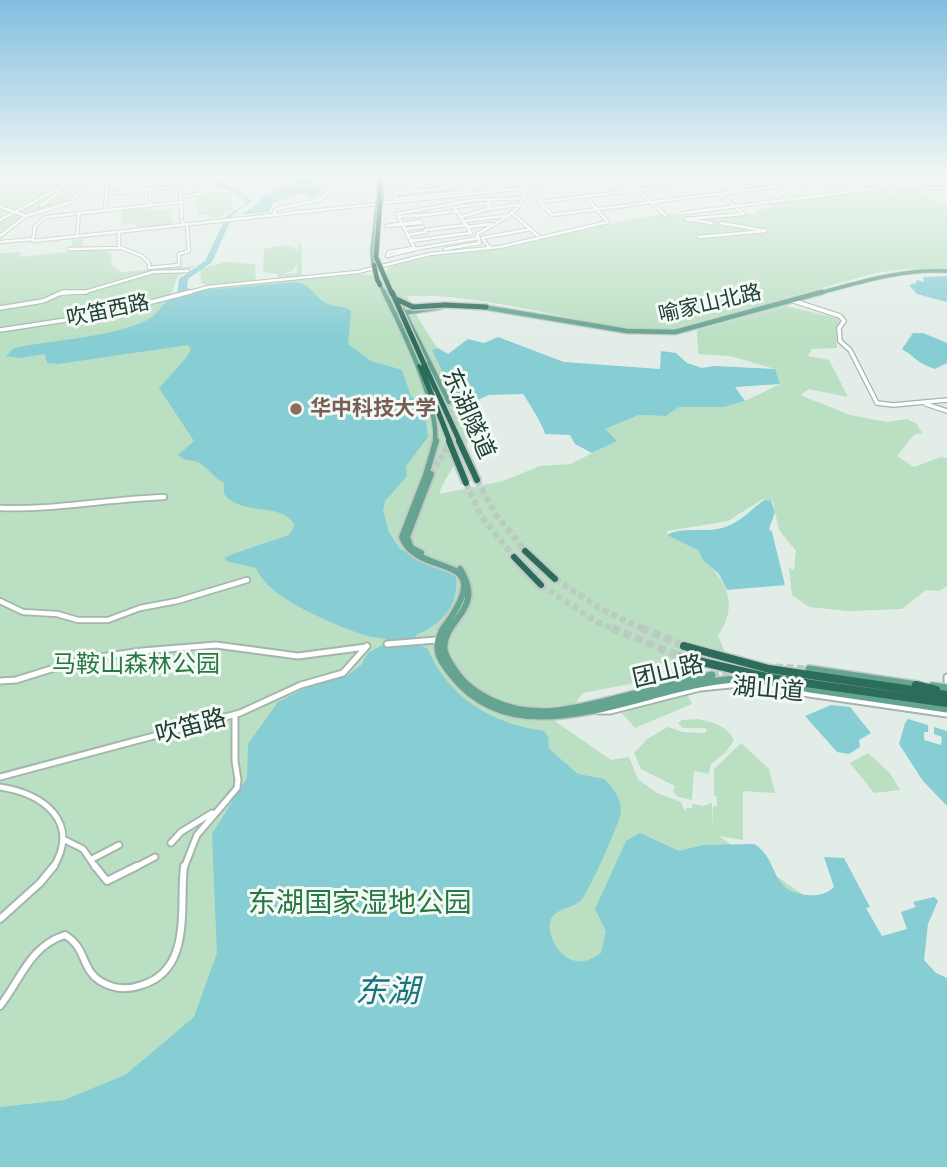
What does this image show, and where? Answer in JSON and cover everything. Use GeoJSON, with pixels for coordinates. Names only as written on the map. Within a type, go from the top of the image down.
{"type":"FeatureCollection","features":[{"type":"Feature","properties":{"kind":"highway"},"geometry":{"type":"LineString","coordinates":[[377,229],[375,258],[380,285]]}},
{"type":"Feature","properties":{"kind":"highway"},"geometry":{"type":"LineString","coordinates":[[377,229],[375,251],[422,364]]}},
{"type":"Feature","properties":{"kind":"highway"},"geometry":{"type":"LineString","coordinates":[[375,258],[422,364]]}},
{"type":"Feature","properties":{"kind":"highway"},"geometry":{"type":"LineString","coordinates":[[391,292],[398,302],[409,307],[486,307]]}},
{"type":"Feature","properties":{"kind":"highway","name":"东湖隧道"},"geometry":{"type":"LineString","coordinates":[[422,364],[477,480]]}},
{"type":"Feature","properties":{"kind":"highway","name":"东湖隧道"},"geometry":{"type":"LineString","coordinates":[[426,374],[466,483]]}},
{"type":"Feature","properties":{"kind":"highway"},"geometry":{"type":"LineString","coordinates":[[525,551],[555,579]]}},
{"type":"Feature","properties":{"kind":"highway"},"geometry":{"type":"LineString","coordinates":[[514,557],[541,585]]}},
{"type":"Feature","properties":{"kind":"highway","name":"团山路"},"geometry":{"type":"LineString","coordinates":[[684,646],[732,661],[943,702]]}},
{"type":"Feature","properties":{"kind":"highway","name":"团山路"},"geometry":{"type":"LineString","coordinates":[[681,657],[771,678],[943,702]]}},
{"type":"Feature","properties":{"kind":"highway"},"geometry":{"type":"LineString","coordinates":[[916,685],[943,702]]}},
{"type":"Feature","properties":{"kind":"main road"},"geometry":{"type":"LineString","coordinates":[[376,229],[372,252],[380,285],[422,364],[449,402]]}},
{"type":"Feature","properties":{"kind":"main road"},"geometry":{"type":"LineString","coordinates":[[382,229],[377,251],[381,268],[411,321],[436,439],[402,537],[403,543],[412,554],[454,569],[465,586],[462,602],[440,640]]}},
{"type":"Feature","properties":{"kind":"main road","name":"喻家山北路"},"geometry":{"type":"LineString","coordinates":[[438,309],[486,307],[628,332],[655,334],[675,332],[884,275],[915,271],[947,272]]}},
{"type":"Feature","properties":{"kind":"main road","name":"喻家山北路"},"geometry":{"type":"LineString","coordinates":[[395,315],[470,307],[501,310],[628,334],[676,334],[885,276],[947,272]]}},
{"type":"Feature","properties":{"kind":"main road"},"geometry":{"type":"LineString","coordinates":[[402,305],[411,309],[438,309]]}},
{"type":"Feature","properties":{"kind":"main road"},"geometry":{"type":"LineString","coordinates":[[411,321],[415,315],[438,309]]}},
{"type":"Feature","properties":{"kind":"main road"},"geometry":{"type":"LineString","coordinates":[[431,474],[407,537],[408,542],[418,552],[445,560],[459,568],[470,587],[463,613],[440,640]]}},
{"type":"Feature","properties":{"kind":"main road","name":"团山路"},"geometry":{"type":"LineString","coordinates":[[440,640],[443,655],[466,686],[496,705],[526,713],[570,710],[712,675]]}},
{"type":"Feature","properties":{"kind":"main road","name":"团山路"},"geometry":{"type":"LineString","coordinates":[[440,640],[438,654],[447,670],[468,695],[493,709],[514,716],[537,719],[591,710],[701,683],[738,679],[943,702]]}},
{"type":"Feature","properties":{"kind":"main road"},"geometry":{"type":"LineString","coordinates":[[809,669],[916,685]]}},
{"type":"Feature","properties":{"kind":"street"},"geometry":{"type":"LineString","coordinates":[[33,240],[35,229]]}},
{"type":"Feature","properties":{"kind":"street"},"geometry":{"type":"LineString","coordinates":[[77,236],[78,229]]}},
{"type":"Feature","properties":{"kind":"street"},"geometry":{"type":"LineString","coordinates":[[1,242],[139,229]]}},
{"type":"Feature","properties":{"kind":"street"},"geometry":{"type":"LineString","coordinates":[[71,237],[69,249],[120,248],[142,256],[149,263],[149,268],[179,265],[179,254],[189,251],[187,229]]}},
{"type":"Feature","properties":{"kind":"street"},"geometry":{"type":"LineString","coordinates":[[404,229],[415,248]]}},
{"type":"Feature","properties":{"kind":"street"},"geometry":{"type":"LineString","coordinates":[[407,235],[418,229]]}},
{"type":"Feature","properties":{"kind":"street"},"geometry":{"type":"LineString","coordinates":[[424,229],[433,251],[480,243],[477,234]]}},
{"type":"Feature","properties":{"kind":"street"},"geometry":{"type":"LineString","coordinates":[[469,229],[471,233]]}},
{"type":"Feature","properties":{"kind":"street"},"geometry":{"type":"LineString","coordinates":[[410,241],[477,234],[485,229]]}},
{"type":"Feature","properties":{"kind":"street"},"geometry":{"type":"LineString","coordinates":[[490,248],[482,238],[528,229]]}},
{"type":"Feature","properties":{"kind":"street"},"geometry":{"type":"LineString","coordinates":[[531,229],[538,236]]}},
{"type":"Feature","properties":{"kind":"street","name":"吹笛西路"},"geometry":{"type":"LineString","coordinates":[[0,330],[105,314],[192,290],[334,276],[381,268],[430,254],[490,248],[574,229]]}},
{"type":"Feature","properties":{"kind":"street"},"geometry":{"type":"LineString","coordinates":[[699,237],[766,231],[757,229]]}},
{"type":"Feature","properties":{"kind":"street"},"geometry":{"type":"LineString","coordinates":[[119,232],[120,248]]}},
{"type":"Feature","properties":{"kind":"street"},"geometry":{"type":"LineString","coordinates":[[83,247],[84,236]]}},
{"type":"Feature","properties":{"kind":"street"},"geometry":{"type":"LineString","coordinates":[[415,248],[387,256],[389,252],[479,238]]}},
{"type":"Feature","properties":{"kind":"street"},"geometry":{"type":"LineString","coordinates":[[455,242],[458,246]]}},
{"type":"Feature","properties":{"kind":"street"},"geometry":{"type":"LineString","coordinates":[[0,308],[43,302],[63,292],[84,292],[153,272],[188,271]]}},
{"type":"Feature","properties":{"kind":"street"},"geometry":{"type":"LineString","coordinates":[[794,301],[840,316],[844,321],[839,328],[840,341],[855,358],[877,403],[947,400]]}},
{"type":"Feature","properties":{"kind":"street"},"geometry":{"type":"LineString","coordinates":[[922,402],[947,411]]}},
{"type":"Feature","properties":{"kind":"street"},"geometry":{"type":"LineString","coordinates":[[0,508],[29,509],[111,499],[164,497]]}},
{"type":"Feature","properties":{"kind":"street"},"geometry":{"type":"LineString","coordinates":[[0,601],[23,612],[57,614],[78,620],[108,620],[140,608],[177,601],[247,580]]}},
{"type":"Feature","properties":{"kind":"street"},"geometry":{"type":"LineString","coordinates":[[387,644],[440,640]]}},
{"type":"Feature","properties":{"kind":"street","name":"吹笛路"},"geometry":{"type":"LineString","coordinates":[[0,681],[16,680],[80,660],[142,651],[216,645],[298,656],[367,646],[344,673],[301,685],[235,715],[0,777]]}},
{"type":"Feature","properties":{"kind":"street","name":"湖山道"},"geometry":{"type":"LineString","coordinates":[[591,710],[610,711],[700,688],[745,684],[943,702]]}},
{"type":"Feature","properties":{"kind":"street"},"geometry":{"type":"LineString","coordinates":[[0,1006],[11,994],[38,947],[51,937],[65,935],[79,944],[85,965],[94,977],[116,988],[131,988],[150,983],[163,974],[176,957],[185,863],[191,846],[200,830],[237,788],[235,715]]}},
{"type":"Feature","properties":{"kind":"street"},"geometry":{"type":"LineString","coordinates":[[0,787],[16,791],[46,806],[63,826],[65,840],[60,856],[40,885],[0,919]]}},
{"type":"Feature","properties":{"kind":"street"},"geometry":{"type":"LineString","coordinates":[[171,843],[181,832],[212,813],[227,800]]}},
{"type":"Feature","properties":{"kind":"street"},"geometry":{"type":"LineString","coordinates":[[65,840],[83,846],[94,858],[99,874],[107,881],[155,857]]}},
{"type":"Feature","properties":{"kind":"street"},"geometry":{"type":"LineString","coordinates":[[94,858],[119,845]]}},
{"type":"Feature","properties":{"kind":"green space"},"geometry":{"type":"Polygon","coordinates":[[[0,229],[13,229],[0,240],[0,229]]]}},
{"type":"Feature","properties":{"kind":"green space","name":"东湖国家湿地公园"},"geometry":{"type":"Polygon","coordinates":[[[578,229],[947,229],[947,268],[876,273],[672,329],[614,327],[472,300],[407,296],[460,388],[468,407],[471,425],[468,442],[439,494],[503,481],[540,466],[571,464],[616,441],[604,429],[639,415],[666,416],[679,407],[724,407],[745,401],[780,384],[775,369],[730,356],[698,354],[697,330],[786,306],[841,319],[836,329],[837,348],[812,349],[808,356],[829,360],[848,397],[809,389],[800,395],[850,415],[887,422],[907,419],[917,424],[922,433],[914,435],[897,456],[914,467],[941,457],[947,458],[947,586],[939,591],[926,590],[902,609],[848,611],[809,607],[792,595],[789,568],[794,570],[796,551],[779,530],[773,502],[763,499],[728,521],[667,531],[667,535],[698,551],[726,589],[728,615],[718,636],[726,654],[685,644],[680,661],[707,669],[583,693],[575,704],[536,708],[611,760],[629,757],[638,779],[657,793],[681,802],[685,812],[686,808],[692,808],[692,804],[703,806],[712,803],[712,831],[713,806],[717,806],[717,797],[714,796],[714,769],[741,743],[769,769],[775,793],[743,791],[743,840],[719,836],[947,995],[947,1167],[0,1167],[0,253],[21,252],[20,257],[73,251],[72,240],[83,239],[79,251],[100,249],[112,255],[111,265],[121,272],[196,266],[178,276],[170,296],[241,283],[201,283],[200,269],[226,262],[255,264],[256,283],[361,274],[387,276],[386,270],[392,266],[433,254],[479,250],[578,229]]]}},
{"type":"Feature","properties":{"kind":"green space"},"geometry":{"type":"Polygon","coordinates":[[[298,243],[301,243],[302,277],[285,279],[285,274],[297,273],[297,264],[293,270],[284,274],[284,279],[278,280],[278,274],[263,272],[264,249],[282,245],[295,248],[297,253],[298,243]]]}},
{"type":"Feature","properties":{"kind":"green space"},"geometry":{"type":"Polygon","coordinates":[[[687,694],[692,704],[635,728],[620,711],[687,694]]]}},
{"type":"Feature","properties":{"kind":"green space"},"geometry":{"type":"Polygon","coordinates":[[[698,719],[724,728],[734,740],[725,753],[711,764],[709,774],[694,771],[692,800],[679,797],[673,792],[675,786],[641,769],[634,753],[647,739],[668,727],[683,732],[705,733],[705,728],[683,728],[678,723],[682,720],[698,719]]]}},
{"type":"Feature","properties":{"kind":"green space"},"geometry":{"type":"Polygon","coordinates":[[[868,753],[890,773],[900,790],[874,793],[850,763],[868,753]]]}},
{"type":"Feature","properties":{"kind":"water","name":"东湖"},"geometry":{"type":"Polygon","coordinates":[[[220,229],[227,229],[212,262],[188,279],[187,288],[194,291],[295,282],[306,285],[327,304],[345,307],[351,311],[348,344],[371,361],[402,370],[411,396],[424,406],[428,437],[406,466],[407,476],[385,501],[383,510],[389,532],[400,549],[456,576],[456,587],[452,605],[447,613],[434,625],[416,635],[414,642],[428,649],[447,682],[460,695],[490,715],[544,731],[548,737],[549,749],[578,774],[604,779],[613,789],[621,807],[620,817],[586,893],[579,902],[557,912],[551,919],[550,932],[559,951],[570,959],[579,961],[589,960],[601,953],[606,931],[595,909],[626,841],[640,833],[679,851],[703,845],[754,844],[768,858],[786,888],[808,895],[822,894],[834,887],[824,857],[844,858],[870,907],[866,908],[882,936],[907,929],[901,912],[916,907],[913,902],[934,897],[938,901],[928,924],[924,960],[936,973],[947,978],[947,1167],[0,1167],[0,1107],[64,1100],[125,1075],[194,1017],[217,953],[212,834],[247,778],[248,744],[278,702],[316,683],[347,676],[361,665],[368,653],[390,641],[336,625],[303,609],[273,590],[256,568],[226,561],[225,558],[230,555],[289,535],[295,525],[281,513],[251,508],[232,501],[224,494],[224,483],[200,463],[178,455],[194,441],[159,388],[186,358],[191,349],[188,345],[58,364],[47,363],[45,354],[19,358],[6,356],[14,348],[96,335],[143,322],[167,301],[177,296],[179,279],[205,261],[220,229]]]}},
{"type":"Feature","properties":{"kind":"water"},"geometry":{"type":"Polygon","coordinates":[[[947,276],[947,302],[917,294],[909,285],[917,280],[924,282],[923,277],[947,276]]]}},
{"type":"Feature","properties":{"kind":"water"},"geometry":{"type":"Polygon","coordinates":[[[913,333],[923,333],[947,343],[947,363],[935,369],[902,349],[913,333]]]}},
{"type":"Feature","properties":{"kind":"water"},"geometry":{"type":"Polygon","coordinates":[[[498,337],[564,362],[660,369],[661,351],[676,353],[687,363],[702,368],[714,366],[775,369],[780,384],[735,387],[745,401],[724,407],[679,407],[666,416],[639,415],[605,429],[617,441],[592,453],[575,444],[570,435],[545,434],[523,394],[489,395],[460,408],[432,350],[438,348],[448,354],[468,339],[484,343],[498,337]]]}},
{"type":"Feature","properties":{"kind":"water"},"geometry":{"type":"Polygon","coordinates":[[[764,500],[771,501],[775,512],[769,529],[785,585],[727,590],[719,574],[704,561],[698,550],[667,535],[728,526],[764,500]]]}},
{"type":"Feature","properties":{"kind":"water"},"geometry":{"type":"Polygon","coordinates":[[[831,705],[850,707],[871,733],[859,740],[860,747],[849,754],[837,752],[805,716],[831,705]]]}},
{"type":"Feature","properties":{"kind":"water"},"geometry":{"type":"Polygon","coordinates":[[[908,719],[928,725],[924,740],[941,745],[942,737],[934,734],[934,727],[947,731],[947,806],[923,781],[899,744],[908,719]]]}},
{"type":"Feature","properties":{"kind":"tunnel"},"geometry":{"type":"LineString","coordinates":[[449,402],[455,424],[450,442]]}},
{"type":"Feature","properties":{"kind":"tunnel"},"geometry":{"type":"LineString","coordinates":[[431,474],[451,441]]}},
{"type":"Feature","properties":{"kind":"tunnel"},"geometry":{"type":"LineString","coordinates":[[477,480],[495,513],[525,551]]}},
{"type":"Feature","properties":{"kind":"tunnel"},"geometry":{"type":"LineString","coordinates":[[466,483],[481,516],[514,557]]}},
{"type":"Feature","properties":{"kind":"tunnel"},"geometry":{"type":"LineString","coordinates":[[555,579],[601,609],[645,630]]}},
{"type":"Feature","properties":{"kind":"tunnel"},"geometry":{"type":"LineString","coordinates":[[541,585],[597,622],[612,628]]}},
{"type":"Feature","properties":{"kind":"tunnel"},"geometry":{"type":"LineString","coordinates":[[612,628],[617,630]]}},
{"type":"Feature","properties":{"kind":"tunnel"},"geometry":{"type":"LineString","coordinates":[[612,628],[681,657]]}},
{"type":"Feature","properties":{"kind":"tunnel"},"geometry":{"type":"LineString","coordinates":[[641,628],[684,646]]}},
{"type":"Feature","properties":{"kind":"tunnel"},"geometry":{"type":"LineString","coordinates":[[776,667],[809,669]]}},
{"type":"Feature","properties":{"kind":"tunnel"},"geometry":{"type":"LineString","coordinates":[[712,675],[759,668]]}},
{"type":"Feature","properties":{"kind":"place","name":"华中科技大学"},"geometry":{"type":"Point","coordinates":[296,409]}},
{"type":"Feature","properties":{"kind":"park label","name":"马鞍山森林公园"},"geometry":{"type":"Point","coordinates":[136,665]}}]}
